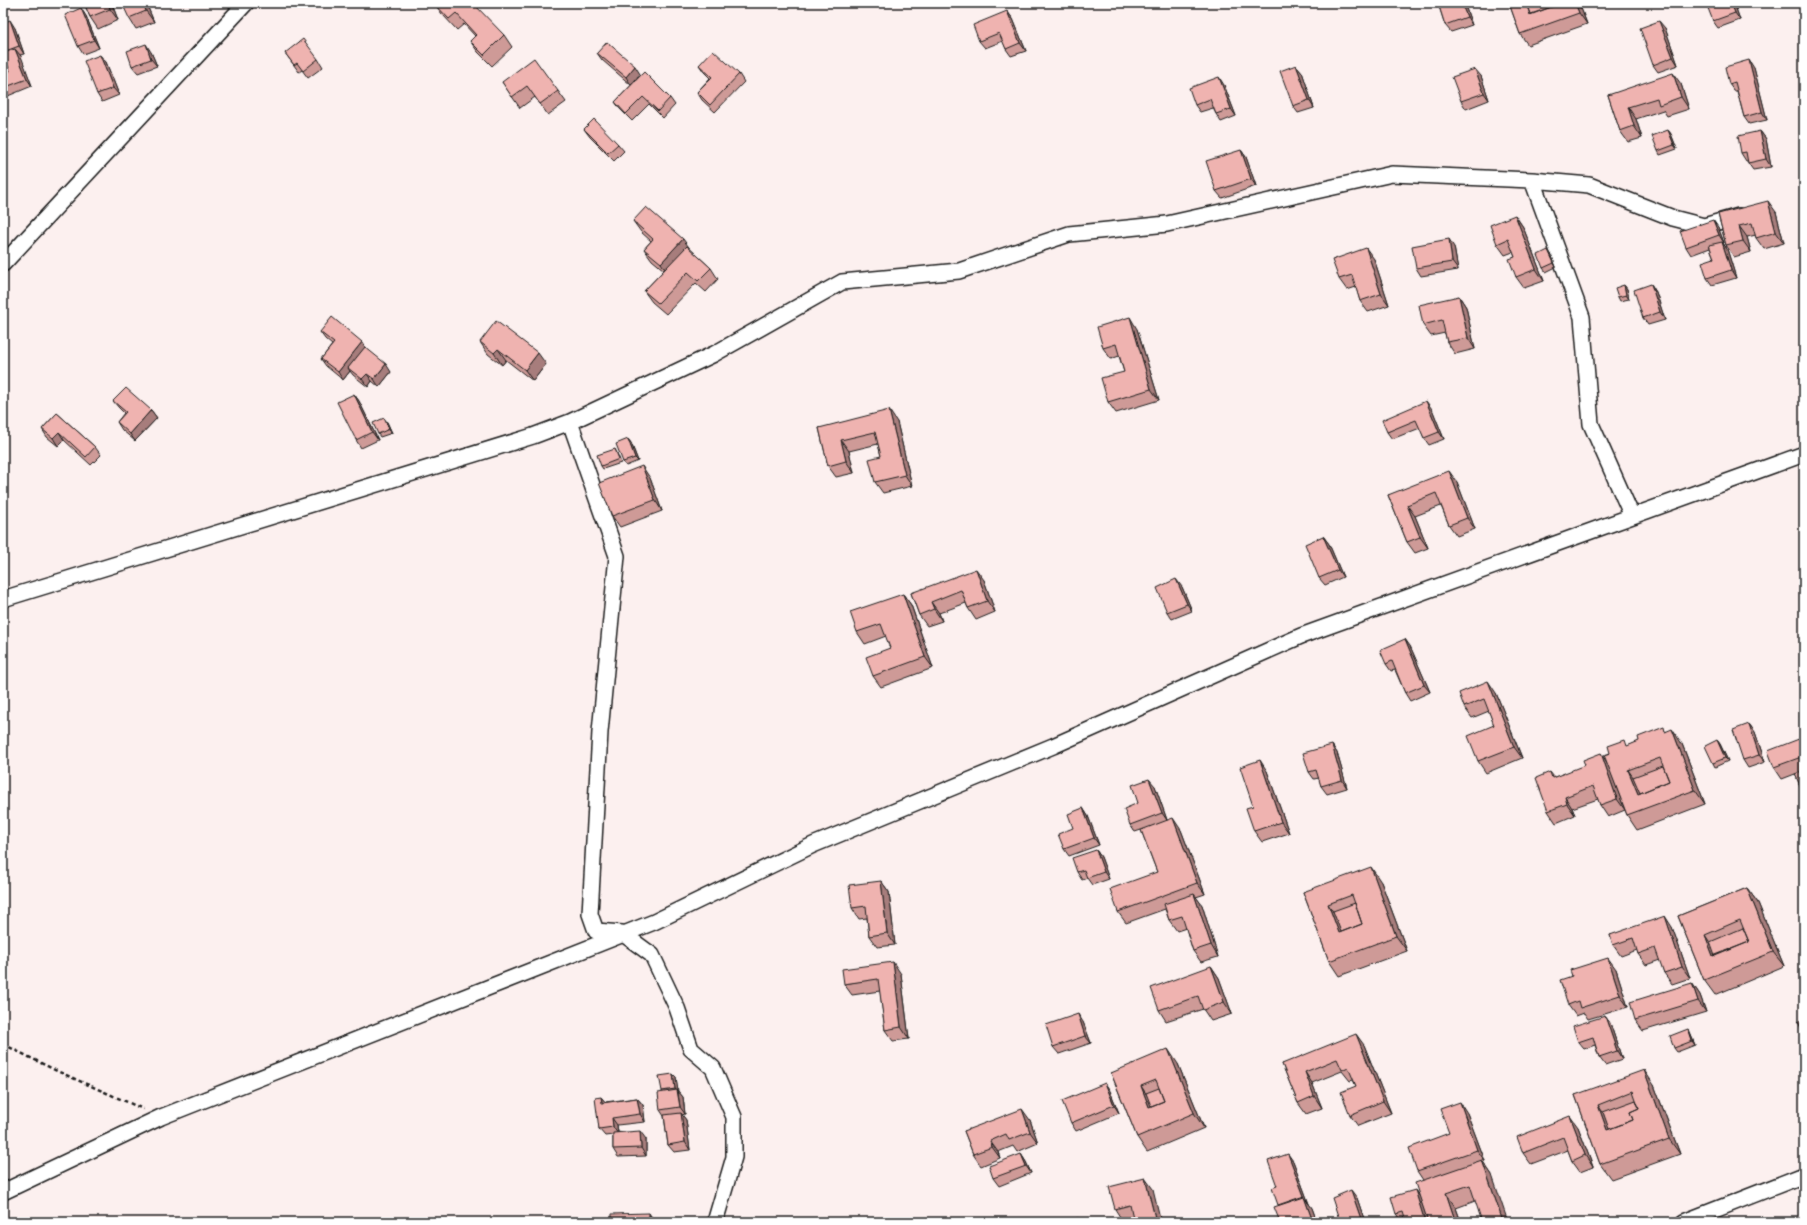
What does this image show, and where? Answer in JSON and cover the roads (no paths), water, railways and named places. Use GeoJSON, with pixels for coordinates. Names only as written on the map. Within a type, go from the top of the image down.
{"type":"FeatureCollection","features":[{"type":"Feature","properties":{"kind":"street"},"geometry":{"type":"LineString","coordinates":[[3,264],[79,180],[246,3]]}},
{"type":"Feature","properties":{"kind":"street"},"geometry":{"type":"LineString","coordinates":[[3,599],[533,436],[570,422],[714,354],[842,282],[960,271],[1069,234],[1167,224],[1392,174],[1532,180],[1589,185],[1673,218],[1704,226],[1749,213]]}},
{"type":"Feature","properties":{"kind":"street"},"geometry":{"type":"LineString","coordinates":[[1532,180],[1582,317],[1591,424],[1632,516]]}},
{"type":"Feature","properties":{"kind":"street"},"geometry":{"type":"LineString","coordinates":[[570,422],[617,556],[600,732],[590,914],[596,931],[622,933],[652,955],[676,1008],[691,1049],[712,1068],[734,1117],[734,1157],[715,1222]]}},
{"type":"Feature","properties":{"kind":"street"},"geometry":{"type":"LineString","coordinates":[[3,1192],[161,1117],[622,933],[654,922],[813,845],[1053,746],[1301,636],[1804,454]]}},
{"type":"Feature","properties":{"kind":"street"},"geometry":{"type":"LineString","coordinates":[[1684,1222],[1804,1175]]}}]}
